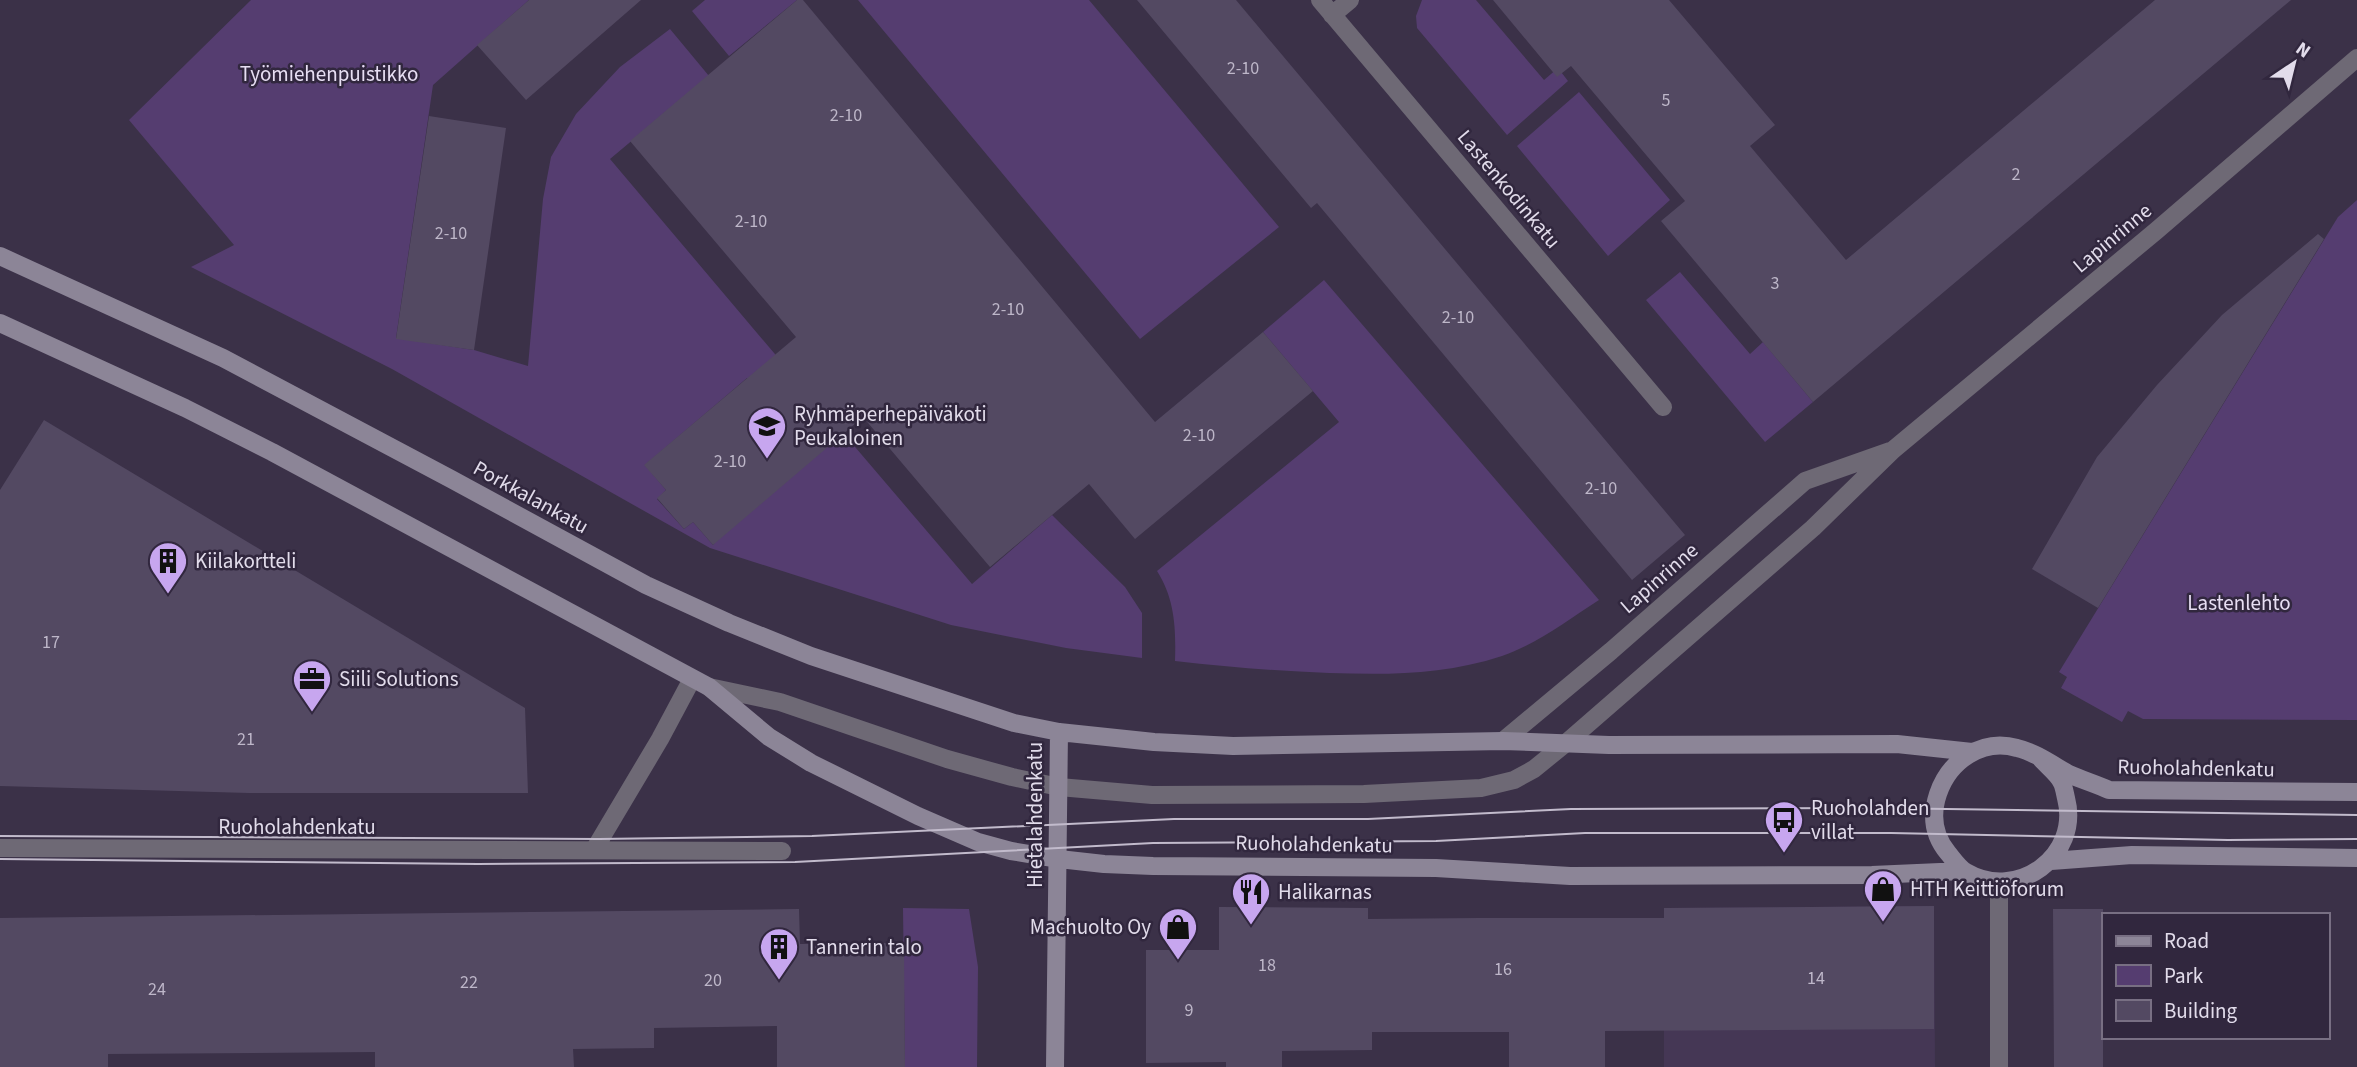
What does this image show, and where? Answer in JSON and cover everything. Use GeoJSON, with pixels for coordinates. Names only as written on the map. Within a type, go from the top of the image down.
{"type":"FeatureCollection","features":[{"type":"Feature","properties":{"kind":"street","name":"Lastenkodinkatu"},"geometry":{"type":"LineString","coordinates":[[1320,0],[1663,407]]}},
{"type":"Feature","properties":{"kind":"street"},"geometry":{"type":"LineString","coordinates":[[1332,15],[1350,0]]}},
{"type":"Feature","properties":{"kind":"street","name":"Lapinrinne"},"geometry":{"type":"LineString","coordinates":[[1566,743],[1813,528],[1893,450],[2156,231],[2357,58]]}},
{"type":"Feature","properties":{"kind":"street","name":"Porkkalankatu"},"geometry":{"type":"LineString","coordinates":[[0,256],[141,319],[314,406],[646,585],[729,623],[811,656],[950,704],[1014,723],[1059,732]]}},
{"type":"Feature","properties":{"kind":"street"},"geometry":{"type":"LineString","coordinates":[[0,323],[185,408],[284,458],[692,679],[594,850]]}},
{"type":"Feature","properties":{"kind":"street","name":"Lapinrinne"},"geometry":{"type":"LineString","coordinates":[[1503,741],[1611,651],[1805,481],[1893,450]]}},
{"type":"Feature","properties":{"kind":"street","name":"Ruoholahdenkatu"},"geometry":{"type":"LineString","coordinates":[[692,679],[709,687],[780,702],[947,759],[1059,788],[1153,795],[1364,794],[1480,788],[1514,780],[1534,769],[1566,743]]}},
{"type":"Feature","properties":{"kind":"street","name":"Ruoholahdenkatu"},"geometry":{"type":"LineString","coordinates":[[709,687],[768,737],[811,763],[918,816],[978,842],[1011,852],[1059,859],[1141,865],[1436,868],[1570,876],[1872,875],[1963,871]]}},
{"type":"Feature","properties":{"kind":"street"},"geometry":{"type":"LineString","coordinates":[[1059,732],[1154,742],[1233,746],[1503,741],[1609,745],[1897,744],[1972,752]]}},
{"type":"Feature","properties":{"kind":"street","name":"Hietalahdenkatu"},"geometry":{"type":"LineString","coordinates":[[1055,1067],[1059,732]]}},
{"type":"Feature","properties":{"kind":"street"},"geometry":{"type":"LineString","coordinates":[[2052,861],[2066,835],[2069,812],[2062,782],[2041,759],[2017,747],[1993,746],[1972,752],[1961,759],[1944,777],[1933,809],[1939,842],[1963,871],[1981,879],[1999,882],[2028,876],[2052,861],[2132,855],[2357,858]]}},
{"type":"Feature","properties":{"kind":"street","name":"Ruoholahdenkatu"},"geometry":{"type":"LineString","coordinates":[[2041,759],[2109,790],[2357,792]]}},
{"type":"Feature","properties":{"kind":"street","name":"Ruoholahdenkatu"},"geometry":{"type":"LineString","coordinates":[[0,848],[782,851]]}},
{"type":"Feature","properties":{"kind":"street"},"geometry":{"type":"LineString","coordinates":[[1999,882],[1999,1067]]}},
{"type":"Feature","properties":{"kind":"shaded area"},"geometry":{"type":"Polygon","coordinates":[[[1934,906],[1935,1067],[1664,1067],[1664,908],[1934,906]]]}},
{"type":"Feature","properties":{"kind":"green space","name":"Työmiehenpuistikko"},"geometry":{"type":"Polygon","coordinates":[[[251,0],[529,0],[433,85],[396,338],[474,350],[528,366],[543,199],[551,157],[576,114],[620,67],[670,29],[709,76],[610,159],[796,379],[747,378],[645,465],[666,490],[657,499],[684,529],[693,522],[713,545],[815,400],[972,584],[1052,515],[1125,587],[1142,613],[1142,658],[1066,648],[951,625],[710,548],[392,369],[191,267],[234,245],[129,120],[251,0]]]}},
{"type":"Feature","properties":{"kind":"green space"},"geometry":{"type":"Polygon","coordinates":[[[705,0],[797,0],[729,56],[692,11],[705,0]]]}},
{"type":"Feature","properties":{"kind":"green space"},"geometry":{"type":"Polygon","coordinates":[[[858,0],[1089,0],[1279,227],[1140,339],[858,0]]]}},
{"type":"Feature","properties":{"kind":"green space"},"geometry":{"type":"Polygon","coordinates":[[[1422,0],[1476,0],[1544,80],[1558,68],[1568,81],[1507,135],[1417,28],[1416,16],[1422,0]]]}},
{"type":"Feature","properties":{"kind":"green space"},"geometry":{"type":"Polygon","coordinates":[[[1579,92],[1670,200],[1608,256],[1517,146],[1579,92]]]}},
{"type":"Feature","properties":{"kind":"green space","name":"Lastenlehto"},"geometry":{"type":"Polygon","coordinates":[[[2357,200],[2357,720],[2143,719],[2128,711],[2122,722],[2061,688],[2067,677],[2059,672],[2338,217],[2357,200]]]}},
{"type":"Feature","properties":{"kind":"green space"},"geometry":{"type":"Polygon","coordinates":[[[1680,272],[1750,354],[1763,342],[1813,402],[1765,442],[1646,300],[1680,272]]]}},
{"type":"Feature","properties":{"kind":"green space"},"geometry":{"type":"Polygon","coordinates":[[[1324,280],[1599,600],[1528,645],[1502,656],[1459,667],[1395,674],[1329,673],[1175,661],[1171,603],[1157,571],[1339,422],[1263,332],[1324,280]]]}},
{"type":"Feature","properties":{"kind":"green space"},"geometry":{"type":"Polygon","coordinates":[[[903,908],[969,909],[978,967],[977,1067],[905,1067],[903,908]]]}},
{"type":"Feature","properties":{"kind":"building"},"geometry":{"type":"Polygon","coordinates":[[[529,0],[641,0],[526,100],[477,45],[529,0]]]}},
{"type":"Feature","properties":{"kind":"building"},"geometry":{"type":"Polygon","coordinates":[[[797,0],[803,0],[1155,422],[1263,332],[1313,391],[1135,539],[1089,484],[990,567],[863,417],[713,545],[693,522],[684,529],[657,498],[666,490],[644,465],[796,337],[630,141],[797,0]]]}},
{"type":"Feature","properties":{"kind":"building"},"geometry":{"type":"Polygon","coordinates":[[[1137,0],[1236,0],[1685,535],[1632,580],[1317,203],[1311,208],[1137,0]]]}},
{"type":"Feature","properties":{"kind":"building"},"geometry":{"type":"Polygon","coordinates":[[[1493,0],[1669,0],[1775,125],[1750,146],[1846,260],[2155,0],[2291,0],[1813,402],[1661,221],[1685,201],[1571,66],[1557,77],[1493,0]]]}},
{"type":"Feature","properties":{"kind":"building"},"geometry":{"type":"Polygon","coordinates":[[[429,116],[506,128],[474,350],[396,339],[429,116]]]}},
{"type":"Feature","properties":{"kind":"building"},"geometry":{"type":"Polygon","coordinates":[[[2318,234],[2324,239],[2098,608],[2032,569],[2097,457],[2157,385],[2222,315],[2318,234]]]}},
{"type":"Feature","properties":{"kind":"building","name":"Kiilakortteli"},"geometry":{"type":"Polygon","coordinates":[[[44,420],[525,708],[528,793],[249,793],[0,786],[0,490],[44,420]]]}},
{"type":"Feature","properties":{"kind":"building"},"geometry":{"type":"Polygon","coordinates":[[[1934,906],[1934,1029],[1605,1031],[1605,1067],[1509,1067],[1509,1032],[1372,1032],[1372,1050],[1282,1051],[1282,1067],[1226,1067],[1226,1062],[1146,1063],[1146,950],[1219,950],[1219,907],[1368,908],[1368,919],[1664,918],[1664,908],[1934,906]]]}},
{"type":"Feature","properties":{"kind":"building"},"geometry":{"type":"Polygon","coordinates":[[[799,909],[800,944],[904,943],[905,1067],[777,1067],[777,1026],[654,1028],[654,1048],[573,1049],[574,1067],[375,1067],[375,1052],[108,1054],[108,1067],[0,1067],[0,918],[799,909]]]}},
{"type":"Feature","properties":{"kind":"building"},"geometry":{"type":"Polygon","coordinates":[[[2053,909],[2103,909],[2103,1067],[2054,1067],[2053,909]]]}},
{"type":"Feature","properties":{"kind":"tram line"},"geometry":{"type":"LineString","coordinates":[[0,836],[599,839],[812,836],[1174,819],[1368,819],[1571,809],[1877,808],[2357,815]]}},
{"type":"Feature","properties":{"kind":"tram line"},"geometry":{"type":"LineString","coordinates":[[0,859],[478,864],[795,862],[1153,843],[1436,841],[1585,833],[1891,833],[2228,840],[2357,839]]}},
{"type":"Feature","properties":{"kind":"place","name":"Ryhmäperhepäiväkoti Peukaloinen"},"geometry":{"type":"Point","coordinates":[767,460]}},
{"type":"Feature","properties":{"kind":"place","name":"Kiilakortteli"},"geometry":{"type":"Point","coordinates":[168,595]}},
{"type":"Feature","properties":{"kind":"place","name":"Siili Solutions"},"geometry":{"type":"Point","coordinates":[312,713]}},
{"type":"Feature","properties":{"kind":"place","name":"Ruoholahden villat"},"geometry":{"type":"Point","coordinates":[1784,854]}},
{"type":"Feature","properties":{"kind":"place","name":"HTH Keittiöforum"},"geometry":{"type":"Point","coordinates":[1883,923]}},
{"type":"Feature","properties":{"kind":"place","name":"Halikarnas"},"geometry":{"type":"Point","coordinates":[1251,926]}},
{"type":"Feature","properties":{"kind":"place","name":"Machuolto Oy"},"geometry":{"type":"Point","coordinates":[1178,961]}},
{"type":"Feature","properties":{"kind":"place","name":"Tannerin talo"},"geometry":{"type":"Point","coordinates":[779,981]}}]}
